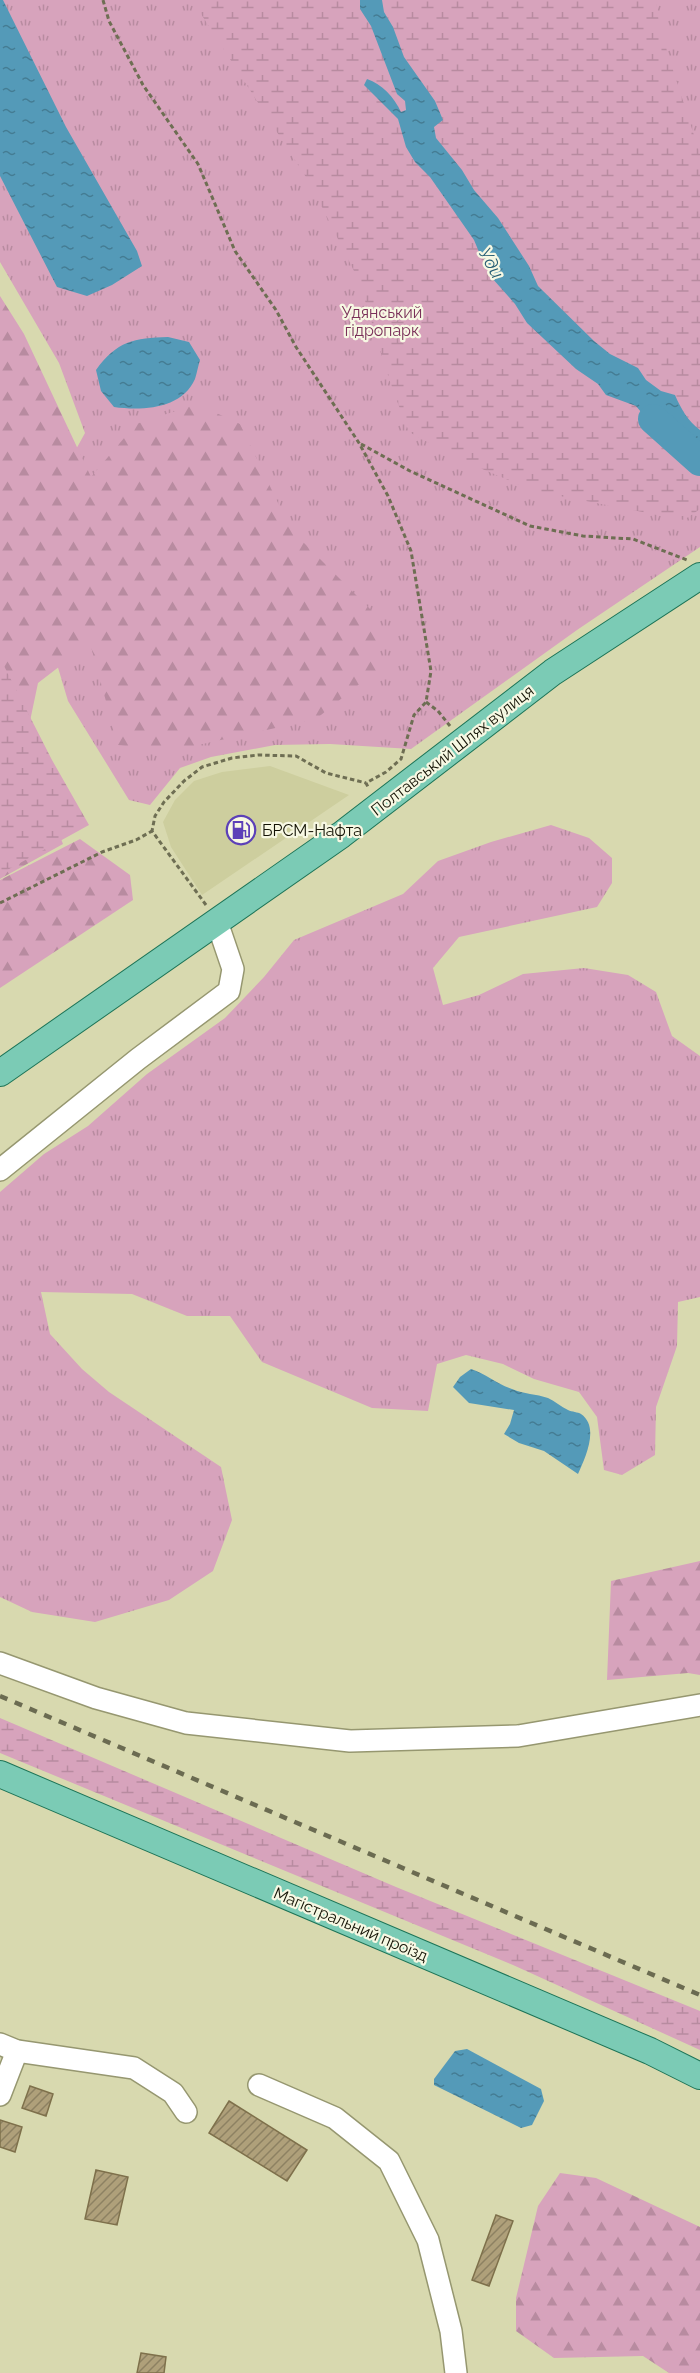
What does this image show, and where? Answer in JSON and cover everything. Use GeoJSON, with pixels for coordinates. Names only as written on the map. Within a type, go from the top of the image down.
{"type":"FeatureCollection","features":[{"type":"Feature","properties":{"kind":"main road","name":"Полтавський Шлях вулиця"},"geometry":{"type":"LineString","coordinates":[[0,1073],[341,835],[462,741],[695,569]]}},
{"type":"Feature","properties":{"kind":"main road","name":"Магістральний проїзд"},"geometry":{"type":"LineString","coordinates":[[0,1774],[650,2051],[700,2076]]}},
{"type":"Feature","properties":{"kind":"street"},"geometry":{"type":"LineString","coordinates":[[0,1170],[138,1059],[229,991],[233,969],[217,922]]}},
{"type":"Feature","properties":{"kind":"street"},"geometry":{"type":"LineString","coordinates":[[0,1663],[96,1698],[186,1723],[350,1741],[518,1736],[700,1705]]}},
{"type":"Feature","properties":{"kind":"street"},"geometry":{"type":"LineString","coordinates":[[0,2095],[8,2047],[134,2068],[173,2093],[186,2112]]}},
{"type":"Feature","properties":{"kind":"street"},"geometry":{"type":"LineString","coordinates":[[259,2085],[335,2118],[389,2161],[428,2240],[451,2331],[456,2373]]}},
{"type":"Feature","properties":{"kind":"path"},"geometry":{"type":"LineString","coordinates":[[103,0],[109,21],[143,85],[198,164],[235,252],[276,310],[296,347],[359,443],[388,496],[411,551],[431,671],[426,702],[414,715],[401,759],[386,772],[366,783],[326,774],[296,756],[258,755],[232,758],[202,767],[184,781],[164,802],[155,816],[152,831],[217,922]]}},
{"type":"Feature","properties":{"kind":"path"},"geometry":{"type":"LineString","coordinates":[[359,443],[410,471],[530,526],[583,536],[633,539],[695,569]]}},
{"type":"Feature","properties":{"kind":"path"},"geometry":{"type":"LineString","coordinates":[[426,702],[438,711],[462,741]]}},
{"type":"Feature","properties":{"kind":"path"},"geometry":{"type":"LineString","coordinates":[[366,783],[377,807]]}},
{"type":"Feature","properties":{"kind":"path"},"geometry":{"type":"LineString","coordinates":[[0,903],[102,852],[136,840],[152,831]]}},
{"type":"Feature","properties":{"kind":"shaded area"},"geometry":{"type":"Polygon","coordinates":[[[270,766],[349,795],[202,895],[171,847],[163,822],[175,800],[194,781],[222,772],[270,766]]]}},
{"type":"Feature","properties":{"kind":"green space","name":"Удянський гідропарк"},"geometry":{"type":"Polygon","coordinates":[[[0,0],[700,0],[700,547],[577,630],[411,749],[330,744],[275,745],[211,757],[180,768],[150,805],[129,800],[68,701],[33,584],[38,518],[85,433],[59,363],[0,262],[0,0]]]}},
{"type":"Feature","properties":{"kind":"green space"},"geometry":{"type":"Polygon","coordinates":[[[192,0],[656,0],[660,29],[700,154],[700,509],[684,520],[534,491],[461,460],[409,432],[392,388],[359,281],[311,185],[192,0]]]}},
{"type":"Feature","properties":{"kind":"green space"},"geometry":{"type":"Polygon","coordinates":[[[0,296],[24,334],[91,477],[136,424],[197,404],[240,424],[291,530],[370,609],[382,666],[316,719],[166,752],[118,745],[90,643],[38,683],[25,745],[63,844],[0,879],[0,296]]]}},
{"type":"Feature","properties":{"kind":"green space"},"geometry":{"type":"Polygon","coordinates":[[[0,658],[52,760],[89,825],[0,874],[0,658]]]}},
{"type":"Feature","properties":{"kind":"green space"},"geometry":{"type":"Polygon","coordinates":[[[551,825],[589,838],[612,858],[612,883],[597,907],[459,937],[433,968],[443,1005],[479,995],[523,974],[584,968],[628,975],[656,992],[672,1036],[700,1056],[700,1297],[678,1302],[677,1346],[656,1407],[655,1455],[622,1475],[604,1470],[597,1417],[579,1392],[534,1379],[503,1364],[466,1355],[437,1364],[428,1411],[372,1408],[262,1362],[230,1316],[187,1316],[132,1294],[41,1292],[50,1334],[82,1369],[109,1392],[221,1467],[232,1520],[213,1571],[169,1600],[95,1622],[32,1612],[0,1597],[0,1192],[44,1154],[88,1126],[147,1074],[225,1018],[264,977],[294,940],[403,894],[438,861],[491,842],[551,825]]]}},
{"type":"Feature","properties":{"kind":"green space"},"geometry":{"type":"Polygon","coordinates":[[[80,839],[130,875],[133,900],[0,988],[0,880],[80,839]]]}},
{"type":"Feature","properties":{"kind":"green space"},"geometry":{"type":"Polygon","coordinates":[[[700,1561],[700,1675],[688,1673],[607,1680],[611,1581],[700,1561]]]}},
{"type":"Feature","properties":{"kind":"green space"},"geometry":{"type":"Polygon","coordinates":[[[0,1718],[396,1887],[700,2011],[700,2050],[513,1965],[0,1753],[0,1718]]]}},
{"type":"Feature","properties":{"kind":"green space"},"geometry":{"type":"Polygon","coordinates":[[[560,2173],[596,2178],[700,2227],[700,2373],[669,2373],[643,2356],[554,2358],[516,2331],[516,2298],[538,2206],[560,2173]]]}},
{"type":"Feature","properties":{"kind":"water"},"geometry":{"type":"Polygon","coordinates":[[[0,0],[3,0],[66,127],[137,251],[142,266],[112,285],[87,296],[57,287],[0,176],[0,0]]]}},
{"type":"Feature","properties":{"kind":"water"},"geometry":{"type":"Polygon","coordinates":[[[360,0],[382,0],[384,12],[393,27],[404,57],[435,101],[443,120],[434,127],[436,138],[462,170],[474,190],[498,218],[529,266],[538,286],[610,354],[638,368],[646,380],[661,391],[675,395],[685,414],[700,430],[700,456],[646,418],[636,406],[606,395],[598,384],[576,369],[527,323],[515,304],[492,278],[488,263],[479,252],[474,240],[406,147],[398,119],[364,85],[367,79],[378,84],[391,96],[401,112],[406,110],[405,101],[397,94],[371,26],[360,9],[360,0]]]}},
{"type":"Feature","properties":{"kind":"water"},"geometry":{"type":"Polygon","coordinates":[[[168,337],[189,342],[200,360],[195,379],[189,389],[181,397],[160,406],[137,409],[114,407],[101,391],[96,370],[111,353],[127,343],[145,338],[168,337]]]}},
{"type":"Feature","properties":{"kind":"water"},"geometry":{"type":"Polygon","coordinates":[[[471,1369],[507,1387],[548,1398],[568,1410],[581,1414],[587,1420],[590,1434],[587,1451],[578,1474],[544,1451],[519,1443],[504,1434],[514,1410],[469,1403],[453,1387],[460,1377],[471,1369]]]}},
{"type":"Feature","properties":{"kind":"water"},"geometry":{"type":"Polygon","coordinates":[[[467,2049],[541,2089],[544,2101],[532,2125],[521,2128],[434,2085],[434,2079],[455,2051],[467,2049]]]}},
{"type":"Feature","properties":{"kind":"building"},"geometry":{"type":"Polygon","coordinates":[[[30,2086],[53,2094],[46,2116],[22,2108],[30,2086]]]}},
{"type":"Feature","properties":{"kind":"building"},"geometry":{"type":"Polygon","coordinates":[[[229,2101],[307,2150],[287,2181],[209,2133],[229,2101]]]}},
{"type":"Feature","properties":{"kind":"building"},"geometry":{"type":"Polygon","coordinates":[[[0,2120],[22,2127],[15,2152],[0,2147],[0,2120]]]}},
{"type":"Feature","properties":{"kind":"building"},"geometry":{"type":"Polygon","coordinates":[[[96,2170],[128,2177],[117,2225],[85,2219],[96,2170]]]}},
{"type":"Feature","properties":{"kind":"building"},"geometry":{"type":"Polygon","coordinates":[[[496,2215],[513,2221],[489,2286],[472,2280],[496,2215]]]}},
{"type":"Feature","properties":{"kind":"building"},"geometry":{"type":"Polygon","coordinates":[[[141,2353],[166,2357],[164,2373],[137,2373],[141,2353]]]}},
{"type":"Feature","properties":{"kind":"waterway","name":"Уди"},"geometry":{"type":"LineString","coordinates":[[653,419],[700,461]]}},
{"type":"Feature","properties":{"kind":"railway"},"geometry":{"type":"LineString","coordinates":[[0,1696],[700,1995]]}},
{"type":"Feature","properties":{"kind":"place","name":"БРСМ-Нафта"},"geometry":{"type":"Point","coordinates":[241,830]}}]}
